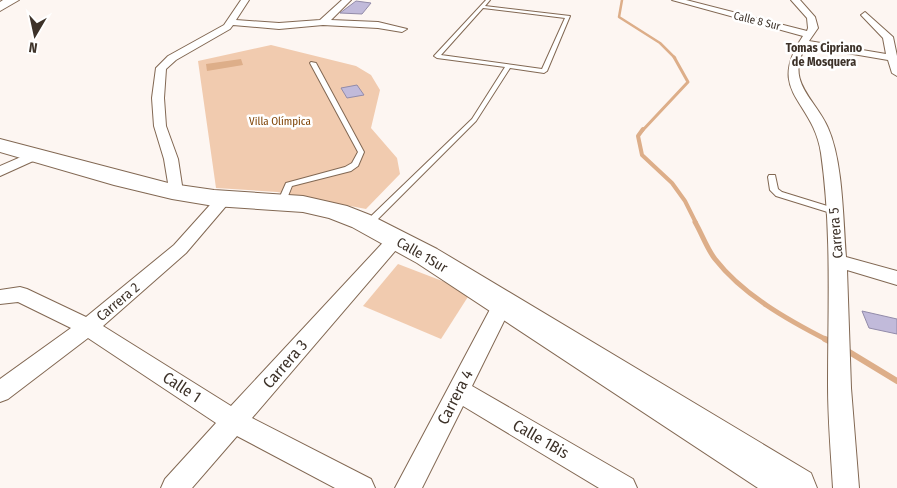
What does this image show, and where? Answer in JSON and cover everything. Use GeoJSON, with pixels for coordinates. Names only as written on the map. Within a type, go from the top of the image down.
{"type":"FeatureCollection","features":[{"type":"Feature","properties":{"kind":"highway"},"geometry":{"type":"LineString","coordinates":[[0,7],[13,0]]}},
{"type":"Feature","properties":{"kind":"highway","name":"Calle 1Sur"},"geometry":{"type":"LineString","coordinates":[[0,145],[175,192],[224,199],[282,201],[337,211],[368,224],[430,257],[502,305],[796,488]]}},
{"type":"Feature","properties":{"kind":"street"},"geometry":{"type":"LineString","coordinates":[[175,192],[171,159],[160,126],[158,98],[161,68],[172,58],[220,31],[231,22],[245,0]]}},
{"type":"Feature","properties":{"kind":"street"},"geometry":{"type":"LineString","coordinates":[[323,22],[347,0]]}},
{"type":"Feature","properties":{"kind":"street","name":"Calle 8 Sur"},"geometry":{"type":"LineString","coordinates":[[676,0],[806,38],[893,55]]}},
{"type":"Feature","properties":{"kind":"street"},"geometry":{"type":"LineString","coordinates":[[794,0],[811,18],[813,28],[806,38]]}},
{"type":"Feature","properties":{"kind":"street"},"geometry":{"type":"LineString","coordinates":[[865,15],[892,38],[897,73]]}},
{"type":"Feature","properties":{"kind":"street"},"geometry":{"type":"LineString","coordinates":[[231,22],[279,26],[323,22],[378,25],[402,29]]}},
{"type":"Feature","properties":{"kind":"street","name":"Carrera 5"},"geometry":{"type":"LineString","coordinates":[[806,38],[795,56],[792,70],[794,86],[822,128],[828,146],[839,260],[839,377],[846,488]]}},
{"type":"Feature","properties":{"kind":"street"},"geometry":{"type":"LineString","coordinates":[[0,172],[37,154]]}},
{"type":"Feature","properties":{"kind":"street","name":"Carrera 2"},"geometry":{"type":"LineString","coordinates":[[0,392],[88,327],[180,249],[224,199]]}},
{"type":"Feature","properties":{"kind":"street","name":"Carrera 3"},"geometry":{"type":"LineString","coordinates":[[174,488],[235,422],[396,239]]}},
{"type":"Feature","properties":{"kind":"street"},"geometry":{"type":"LineString","coordinates":[[839,260],[897,278]]}},
{"type":"Feature","properties":{"kind":"street","name":"Calle 1"},"geometry":{"type":"LineString","coordinates":[[0,297],[20,294],[88,327],[235,422],[362,488]]}},
{"type":"Feature","properties":{"kind":"street","name":"Carrera 4"},"geometry":{"type":"LineString","coordinates":[[408,488],[502,305]]}},
{"type":"Feature","properties":{"kind":"street","name":"Calle 1Bis"},"geometry":{"type":"LineString","coordinates":[[459,391],[624,488]]}},
{"type":"Feature","properties":{"kind":"lane"},"geometry":{"type":"LineString","coordinates":[[482,7],[568,17],[544,71],[437,56],[488,0]]}},
{"type":"Feature","properties":{"kind":"lane"},"geometry":{"type":"LineString","coordinates":[[282,201],[289,185],[348,169],[355,164],[361,152],[313,63]]}},
{"type":"Feature","properties":{"kind":"lane"},"geometry":{"type":"LineString","coordinates":[[368,224],[474,120],[508,66]]}},
{"type":"Feature","properties":{"kind":"lane"},"geometry":{"type":"LineString","coordinates":[[772,177],[774,190],[779,194],[834,212]]}},
{"type":"Feature","properties":{"kind":"green space","name":"Villa Olímpica"},"geometry":{"type":"Polygon","coordinates":[[[271,45],[356,66],[371,75],[380,90],[371,128],[397,158],[400,174],[366,209],[277,192],[216,188],[198,61],[271,45]]]}},
{"type":"Feature","properties":{"kind":"green space"},"geometry":{"type":"Polygon","coordinates":[[[398,264],[471,292],[441,339],[363,306],[398,264]]]}},
{"type":"Feature","properties":{"kind":"shaded area"},"geometry":{"type":"Polygon","coordinates":[[[241,59],[243,65],[207,71],[206,64],[241,59]]]}},
{"type":"Feature","properties":{"kind":"building"},"geometry":{"type":"Polygon","coordinates":[[[356,1],[371,3],[362,14],[340,13],[356,1]]]}},
{"type":"Feature","properties":{"kind":"building"},"geometry":{"type":"Polygon","coordinates":[[[357,85],[364,95],[347,98],[341,88],[357,85]]]}},
{"type":"Feature","properties":{"kind":"building"},"geometry":{"type":"Polygon","coordinates":[[[862,311],[897,319],[897,334],[869,328],[862,311]]]}},
{"type":"Feature","properties":{"kind":"waterway"},"geometry":{"type":"LineString","coordinates":[[622,0],[619,17],[660,43],[674,57]]}},
{"type":"Feature","properties":{"kind":"waterway"},"geometry":{"type":"LineString","coordinates":[[642,131],[688,82],[674,57]]}},
{"type":"Feature","properties":{"kind":"waterway"},"geometry":{"type":"LineString","coordinates":[[643,129],[638,136],[642,155],[672,183],[685,201],[696,223]]}},
{"type":"Feature","properties":{"kind":"waterway"},"geometry":{"type":"LineString","coordinates":[[695,222],[712,255],[739,284],[767,306],[827,340]]}},
{"type":"Feature","properties":{"kind":"waterway"},"geometry":{"type":"LineString","coordinates":[[827,340],[833,343]]}},
{"type":"Feature","properties":{"kind":"waterway"},"geometry":{"type":"LineString","coordinates":[[846,350],[897,381]]}},
{"type":"Feature","properties":{"kind":"district","name":"Tomas Cipriano de Mosquera"},"geometry":{"type":"Point","coordinates":[824,55]}}]}
